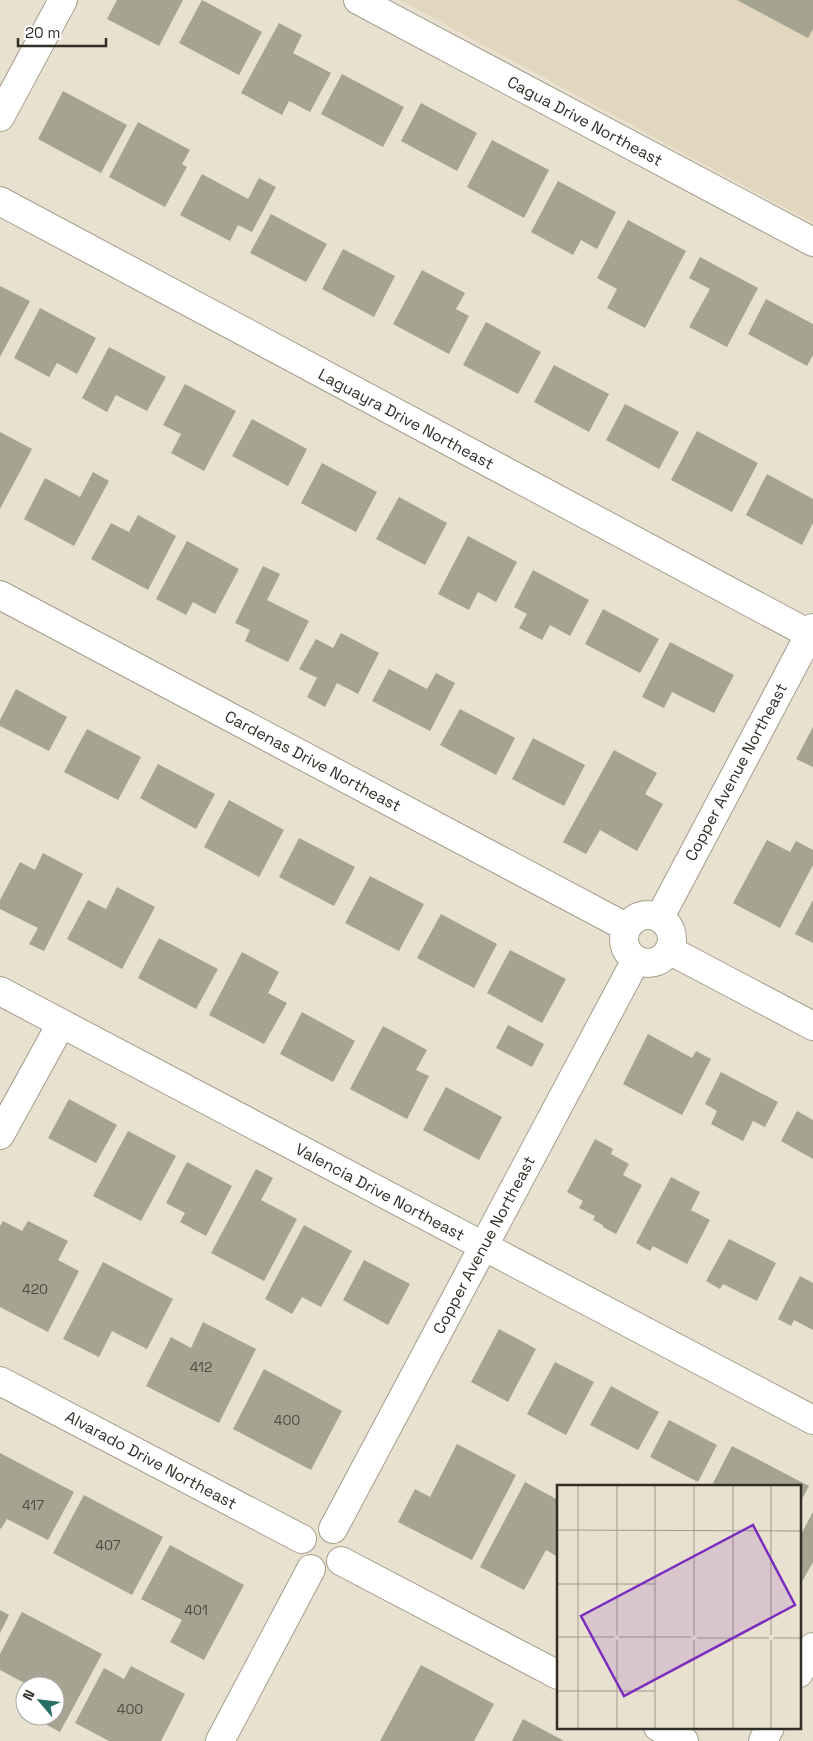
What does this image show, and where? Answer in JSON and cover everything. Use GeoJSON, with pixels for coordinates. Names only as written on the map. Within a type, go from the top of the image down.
{"type":"FeatureCollection","features":[{"type":"Feature","properties":{"kind":"street"},"geometry":{"type":"LineString","coordinates":[[0,117],[62,0]]}},
{"type":"Feature","properties":{"kind":"street","name":"Cagua Drive Northeast"},"geometry":{"type":"LineString","coordinates":[[358,0],[813,242]]}},
{"type":"Feature","properties":{"kind":"street","name":"Laguayra Drive Northeast"},"geometry":{"type":"LineString","coordinates":[[0,201],[812,633]]}},
{"type":"Feature","properties":{"kind":"street","name":"Cardenas Drive Northeast"},"geometry":{"type":"LineString","coordinates":[[0,595],[626,927]]}},
{"type":"Feature","properties":{"kind":"street","name":"Copper Avenue Northeast"},"geometry":{"type":"LineString","coordinates":[[660,917],[812,633]]}},
{"type":"Feature","properties":{"kind":"street"},"geometry":{"type":"LineString","coordinates":[[652,915],[660,917],[670,928],[672,936],[669,950],[664,956],[651,963],[643,963],[636,960],[629,955],[623,942],[626,927],[637,916],[652,915]]}},
{"type":"Feature","properties":{"kind":"street"},"geometry":{"type":"LineString","coordinates":[[669,950],[813,1026]]}},
{"type":"Feature","properties":{"kind":"street","name":"Copper Avenue Northeast"},"geometry":{"type":"LineString","coordinates":[[332,1529],[636,960]]}},
{"type":"Feature","properties":{"kind":"street","name":"Valencia Drive Northeast"},"geometry":{"type":"LineString","coordinates":[[0,991],[813,1420]]}},
{"type":"Feature","properties":{"kind":"street"},"geometry":{"type":"LineString","coordinates":[[0,1136],[60,1024]]}},
{"type":"Feature","properties":{"kind":"street","name":"Alvarado Drive Northeast"},"geometry":{"type":"LineString","coordinates":[[0,1381],[302,1538]]}},
{"type":"Feature","properties":{"kind":"street"},"geometry":{"type":"LineString","coordinates":[[326,1527],[332,1529],[338,1534],[344,1547],[341,1561],[324,1572],[311,1569],[301,1559],[299,1545],[302,1538],[312,1529],[326,1527]]}},
{"type":"Feature","properties":{"kind":"street"},"geometry":{"type":"LineString","coordinates":[[341,1561],[557,1674]]}},
{"type":"Feature","properties":{"kind":"street"},"geometry":{"type":"LineString","coordinates":[[220,1741],[311,1569]]}},
{"type":"Feature","properties":{"kind":"street"},"geometry":{"type":"LineString","coordinates":[[800,1670],[813,1647]]}},
{"type":"Feature","properties":{"kind":"street"},"geometry":{"type":"LineString","coordinates":[[660,1728],[684,1741]]}},
{"type":"Feature","properties":{"kind":"street"},"geometry":{"type":"LineString","coordinates":[[763,1741],[770,1728]]}},
{"type":"Feature","properties":{"kind":"shaded area"},"geometry":{"type":"Polygon","coordinates":[[[400,0],[813,0],[813,223],[400,0]]]}},
{"type":"Feature","properties":{"kind":"building"},"geometry":{"type":"Polygon","coordinates":[[[117,0],[183,0],[159,46],[107,19],[117,0]]]}},
{"type":"Feature","properties":{"kind":"building"},"geometry":{"type":"Polygon","coordinates":[[[202,0],[262,32],[239,75],[179,43],[202,0]]]}},
{"type":"Feature","properties":{"kind":"building"},"geometry":{"type":"Polygon","coordinates":[[[737,0],[813,0],[813,29],[808,38],[737,0]]]}},
{"type":"Feature","properties":{"kind":"building"},"geometry":{"type":"Polygon","coordinates":[[[279,23],[302,35],[293,53],[331,73],[310,112],[289,101],[282,115],[241,93],[279,23]]]}},
{"type":"Feature","properties":{"kind":"building"},"geometry":{"type":"Polygon","coordinates":[[[342,74],[404,107],[383,147],[321,114],[342,74]]]}},
{"type":"Feature","properties":{"kind":"building"},"geometry":{"type":"Polygon","coordinates":[[[63,91],[127,125],[101,173],[38,139],[63,91]]]}},
{"type":"Feature","properties":{"kind":"building"},"geometry":{"type":"Polygon","coordinates":[[[421,103],[477,133],[457,171],[401,141],[421,103]]]}},
{"type":"Feature","properties":{"kind":"building"},"geometry":{"type":"Polygon","coordinates":[[[138,122],[190,150],[182,164],[187,167],[165,207],[109,177],[138,122]]]}},
{"type":"Feature","properties":{"kind":"building"},"geometry":{"type":"Polygon","coordinates":[[[492,140],[549,170],[524,218],[467,187],[492,140]]]}},
{"type":"Feature","properties":{"kind":"building"},"geometry":{"type":"Polygon","coordinates":[[[202,174],[248,199],[259,178],[276,187],[252,232],[238,225],[230,241],[180,215],[202,174]]]}},
{"type":"Feature","properties":{"kind":"building"},"geometry":{"type":"Polygon","coordinates":[[[558,181],[616,212],[597,249],[581,240],[573,255],[531,232],[558,181]]]}},
{"type":"Feature","properties":{"kind":"building"},"geometry":{"type":"Polygon","coordinates":[[[271,214],[327,244],[306,282],[250,253],[271,214]]]}},
{"type":"Feature","properties":{"kind":"building"},"geometry":{"type":"Polygon","coordinates":[[[628,220],[686,251],[645,328],[607,308],[617,289],[597,278],[628,220]]]}},
{"type":"Feature","properties":{"kind":"building"},"geometry":{"type":"Polygon","coordinates":[[[343,249],[395,276],[374,317],[322,289],[343,249]]]}},
{"type":"Feature","properties":{"kind":"building"},"geometry":{"type":"Polygon","coordinates":[[[700,257],[758,288],[727,347],[689,327],[710,289],[689,278],[700,257]]]}},
{"type":"Feature","properties":{"kind":"building"},"geometry":{"type":"Polygon","coordinates":[[[422,270],[465,293],[456,309],[469,316],[449,354],[393,324],[422,270]]]}},
{"type":"Feature","properties":{"kind":"building"},"geometry":{"type":"Polygon","coordinates":[[[0,286],[30,301],[0,357],[0,286]]]}},
{"type":"Feature","properties":{"kind":"building"},"geometry":{"type":"Polygon","coordinates":[[[766,299],[813,324],[813,355],[807,366],[748,334],[766,299]]]}},
{"type":"Feature","properties":{"kind":"building"},"geometry":{"type":"Polygon","coordinates":[[[40,308],[96,338],[77,374],[57,363],[49,377],[14,358],[40,308]]]}},
{"type":"Feature","properties":{"kind":"building"},"geometry":{"type":"Polygon","coordinates":[[[486,322],[541,352],[518,394],[463,365],[486,322]]]}},
{"type":"Feature","properties":{"kind":"building"},"geometry":{"type":"Polygon","coordinates":[[[109,347],[166,377],[147,411],[116,395],[107,412],[82,398],[109,347]]]}},
{"type":"Feature","properties":{"kind":"building"},"geometry":{"type":"Polygon","coordinates":[[[554,365],[609,394],[589,432],[534,402],[554,365]]]}},
{"type":"Feature","properties":{"kind":"building"},"geometry":{"type":"Polygon","coordinates":[[[185,384],[236,411],[204,471],[171,453],[181,434],[163,425],[185,384]]]}},
{"type":"Feature","properties":{"kind":"building"},"geometry":{"type":"Polygon","coordinates":[[[625,404],[679,432],[659,469],[606,440],[625,404]]]}},
{"type":"Feature","properties":{"kind":"building"},"geometry":{"type":"Polygon","coordinates":[[[252,419],[307,449],[288,486],[232,456],[252,419]]]}},
{"type":"Feature","properties":{"kind":"building"},"geometry":{"type":"Polygon","coordinates":[[[697,431],[758,463],[732,512],[671,480],[697,431]]]}},
{"type":"Feature","properties":{"kind":"building"},"geometry":{"type":"Polygon","coordinates":[[[0,432],[32,449],[0,509],[0,432]]]}},
{"type":"Feature","properties":{"kind":"building"},"geometry":{"type":"Polygon","coordinates":[[[322,463],[377,492],[356,532],[301,503],[322,463]]]}},
{"type":"Feature","properties":{"kind":"building"},"geometry":{"type":"Polygon","coordinates":[[[93,472],[109,481],[74,546],[24,519],[45,478],[80,497],[93,472]]]}},
{"type":"Feature","properties":{"kind":"building"},"geometry":{"type":"Polygon","coordinates":[[[767,474],[813,499],[813,523],[802,545],[746,515],[767,474]]]}},
{"type":"Feature","properties":{"kind":"building"},"geometry":{"type":"Polygon","coordinates":[[[399,497],[447,523],[425,565],[376,539],[399,497]]]}},
{"type":"Feature","properties":{"kind":"building"},"geometry":{"type":"Polygon","coordinates":[[[138,515],[176,536],[148,590],[91,559],[111,523],[129,532],[138,515]]]}},
{"type":"Feature","properties":{"kind":"building"},"geometry":{"type":"Polygon","coordinates":[[[468,536],[517,562],[496,602],[478,592],[469,610],[438,594],[468,536]]]}},
{"type":"Feature","properties":{"kind":"building"},"geometry":{"type":"Polygon","coordinates":[[[187,541],[239,569],[215,614],[193,602],[186,615],[156,599],[187,541]]]}},
{"type":"Feature","properties":{"kind":"building"},"geometry":{"type":"Polygon","coordinates":[[[263,566],[280,574],[267,600],[309,621],[288,662],[245,641],[250,630],[235,623],[263,566]]]}},
{"type":"Feature","properties":{"kind":"building"},"geometry":{"type":"Polygon","coordinates":[[[533,570],[589,600],[570,636],[550,625],[542,640],[519,628],[527,614],[514,607],[533,570]]]}},
{"type":"Feature","properties":{"kind":"building"},"geometry":{"type":"Polygon","coordinates":[[[603,609],[659,639],[640,673],[585,644],[603,609]]]}},
{"type":"Feature","properties":{"kind":"building"},"geometry":{"type":"Polygon","coordinates":[[[341,633],[379,653],[358,694],[337,683],[325,707],[307,697],[317,678],[299,669],[316,639],[333,648],[341,633]]]}},
{"type":"Feature","properties":{"kind":"building"},"geometry":{"type":"Polygon","coordinates":[[[670,642],[734,675],[714,713],[672,692],[664,708],[642,697],[670,642]]]}},
{"type":"Feature","properties":{"kind":"building"},"geometry":{"type":"Polygon","coordinates":[[[389,669],[427,689],[436,673],[455,683],[430,731],[372,701],[389,669]]]}},
{"type":"Feature","properties":{"kind":"building"},"geometry":{"type":"Polygon","coordinates":[[[16,689],[67,717],[49,751],[0,726],[0,720],[16,689]]]}},
{"type":"Feature","properties":{"kind":"building"},"geometry":{"type":"Polygon","coordinates":[[[460,709],[515,738],[496,775],[440,745],[460,709]]]}},
{"type":"Feature","properties":{"kind":"building"},"geometry":{"type":"Polygon","coordinates":[[[813,727],[813,767],[796,759],[813,727]]]}},
{"type":"Feature","properties":{"kind":"building"},"geometry":{"type":"Polygon","coordinates":[[[87,729],[141,757],[118,800],[64,772],[87,729]]]}},
{"type":"Feature","properties":{"kind":"building"},"geometry":{"type":"Polygon","coordinates":[[[533,738],[585,765],[564,806],[512,779],[533,738]]]}},
{"type":"Feature","properties":{"kind":"building"},"geometry":{"type":"Polygon","coordinates":[[[614,750],[657,773],[645,794],[663,804],[637,851],[600,830],[586,854],[563,842],[614,750]]]}},
{"type":"Feature","properties":{"kind":"building"},"geometry":{"type":"Polygon","coordinates":[[[158,764],[215,794],[196,829],[140,798],[158,764]]]}},
{"type":"Feature","properties":{"kind":"building"},"geometry":{"type":"Polygon","coordinates":[[[229,800],[284,830],[259,877],[204,847],[229,800]]]}},
{"type":"Feature","properties":{"kind":"building"},"geometry":{"type":"Polygon","coordinates":[[[299,838],[355,867],[334,906],[279,877],[299,838]]]}},
{"type":"Feature","properties":{"kind":"building"},"geometry":{"type":"Polygon","coordinates":[[[767,840],[790,852],[796,841],[813,850],[813,865],[780,928],[733,903],[767,840]]]}},
{"type":"Feature","properties":{"kind":"building"},"geometry":{"type":"Polygon","coordinates":[[[43,853],[83,874],[44,951],[29,944],[38,928],[0,909],[0,900],[20,862],[35,870],[43,853]]]}},
{"type":"Feature","properties":{"kind":"building"},"geometry":{"type":"Polygon","coordinates":[[[370,876],[424,904],[399,951],[345,923],[370,876]]]}},
{"type":"Feature","properties":{"kind":"building"},"geometry":{"type":"Polygon","coordinates":[[[117,887],[155,907],[122,969],[67,939],[88,900],[106,909],[117,887]]]}},
{"type":"Feature","properties":{"kind":"building"},"geometry":{"type":"Polygon","coordinates":[[[813,900],[813,943],[795,934],[813,900]]]}},
{"type":"Feature","properties":{"kind":"building"},"geometry":{"type":"Polygon","coordinates":[[[441,914],[497,944],[474,988],[417,958],[441,914]]]}},
{"type":"Feature","properties":{"kind":"building"},"geometry":{"type":"Polygon","coordinates":[[[159,938],[218,969],[196,1009],[138,978],[159,938]]]}},
{"type":"Feature","properties":{"kind":"building"},"geometry":{"type":"Polygon","coordinates":[[[510,950],[566,979],[542,1023],[487,993],[510,950]]]}},
{"type":"Feature","properties":{"kind":"building"},"geometry":{"type":"Polygon","coordinates":[[[242,952],[279,972],[268,993],[287,1003],[264,1044],[209,1015],[242,952]]]}},
{"type":"Feature","properties":{"kind":"building"},"geometry":{"type":"Polygon","coordinates":[[[302,1012],[355,1041],[333,1082],[280,1054],[302,1012]]]}},
{"type":"Feature","properties":{"kind":"building"},"geometry":{"type":"Polygon","coordinates":[[[508,1025],[544,1044],[532,1067],[496,1048],[508,1025]]]}},
{"type":"Feature","properties":{"kind":"building"},"geometry":{"type":"Polygon","coordinates":[[[383,1026],[427,1050],[416,1070],[429,1076],[407,1119],[350,1089],[383,1026]]]}},
{"type":"Feature","properties":{"kind":"building"},"geometry":{"type":"Polygon","coordinates":[[[648,1034],[692,1058],[696,1051],[711,1059],[682,1115],[623,1084],[648,1034]]]}},
{"type":"Feature","properties":{"kind":"building"},"geometry":{"type":"Polygon","coordinates":[[[721,1072],[778,1102],[765,1127],[753,1121],[743,1141],[711,1124],[717,1111],[705,1104],[721,1072]]]}},
{"type":"Feature","properties":{"kind":"building"},"geometry":{"type":"Polygon","coordinates":[[[446,1087],[502,1117],[479,1160],[423,1130],[446,1087]]]}},
{"type":"Feature","properties":{"kind":"building"},"geometry":{"type":"Polygon","coordinates":[[[69,1099],[117,1125],[96,1163],[48,1138],[69,1099]]]}},
{"type":"Feature","properties":{"kind":"building"},"geometry":{"type":"Polygon","coordinates":[[[797,1111],[813,1120],[813,1159],[781,1141],[797,1111]]]}},
{"type":"Feature","properties":{"kind":"building"},"geometry":{"type":"Polygon","coordinates":[[[128,1131],[176,1156],[141,1221],[93,1196],[128,1131]]]}},
{"type":"Feature","properties":{"kind":"building"},"geometry":{"type":"Polygon","coordinates":[[[595,1139],[613,1149],[611,1154],[629,1164],[623,1175],[642,1185],[616,1234],[593,1220],[595,1216],[579,1208],[583,1201],[567,1192],[595,1139]]]}},
{"type":"Feature","properties":{"kind":"building"},"geometry":{"type":"Polygon","coordinates":[[[187,1162],[232,1186],[206,1236],[180,1222],[185,1213],[166,1203],[187,1162]]]}},
{"type":"Feature","properties":{"kind":"building"},"geometry":{"type":"Polygon","coordinates":[[[256,1169],[273,1178],[261,1200],[297,1219],[264,1281],[211,1253],[256,1169]]]}},
{"type":"Feature","properties":{"kind":"building"},"geometry":{"type":"Polygon","coordinates":[[[671,1177],[700,1192],[691,1210],[710,1220],[687,1264],[653,1246],[650,1251],[636,1243],[671,1177]]]}},
{"type":"Feature","properties":{"kind":"building"},"geometry":{"type":"Polygon","coordinates":[[[3,1221],[22,1231],[28,1221],[68,1241],[58,1260],[79,1271],[48,1332],[0,1307],[0,1226],[3,1221]]]}},
{"type":"Feature","properties":{"kind":"building"},"geometry":{"type":"Polygon","coordinates":[[[304,1225],[352,1251],[321,1307],[302,1297],[292,1314],[265,1299],[304,1225]]]}},
{"type":"Feature","properties":{"kind":"building"},"geometry":{"type":"Polygon","coordinates":[[[729,1239],[776,1263],[757,1301],[723,1284],[720,1289],[706,1281],[729,1239]]]}},
{"type":"Feature","properties":{"kind":"building"},"geometry":{"type":"Polygon","coordinates":[[[364,1260],[410,1284],[388,1325],[343,1300],[364,1260]]]}},
{"type":"Feature","properties":{"kind":"building"},"geometry":{"type":"Polygon","coordinates":[[[103,1262],[173,1299],[147,1349],[112,1331],[99,1357],[63,1339],[103,1262]]]}},
{"type":"Feature","properties":{"kind":"building"},"geometry":{"type":"Polygon","coordinates":[[[800,1276],[813,1283],[813,1330],[794,1320],[791,1326],[778,1319],[800,1276]]]}},
{"type":"Feature","properties":{"kind":"building"},"geometry":{"type":"Polygon","coordinates":[[[203,1322],[256,1349],[219,1423],[146,1386],[171,1337],[191,1348],[203,1322]]]}},
{"type":"Feature","properties":{"kind":"building"},"geometry":{"type":"Polygon","coordinates":[[[499,1329],[536,1349],[508,1402],[471,1382],[499,1329]]]}},
{"type":"Feature","properties":{"kind":"building"},"geometry":{"type":"Polygon","coordinates":[[[555,1362],[594,1382],[566,1435],[527,1414],[555,1362]]]}},
{"type":"Feature","properties":{"kind":"building"},"geometry":{"type":"Polygon","coordinates":[[[264,1369],[342,1411],[311,1470],[233,1429],[264,1369]]]}},
{"type":"Feature","properties":{"kind":"building"},"geometry":{"type":"Polygon","coordinates":[[[611,1386],[659,1412],[638,1450],[590,1425],[611,1386]]]}},
{"type":"Feature","properties":{"kind":"building"},"geometry":{"type":"Polygon","coordinates":[[[669,1420],[717,1445],[698,1482],[650,1457],[669,1420]]]}},
{"type":"Feature","properties":{"kind":"building"},"geometry":{"type":"Polygon","coordinates":[[[457,1444],[516,1475],[472,1560],[398,1522],[415,1489],[430,1497],[457,1444]]]}},
{"type":"Feature","properties":{"kind":"building"},"geometry":{"type":"Polygon","coordinates":[[[732,1446],[809,1486],[800,1502],[800,1485],[712,1485],[732,1446]]]}},
{"type":"Feature","properties":{"kind":"building"},"geometry":{"type":"Polygon","coordinates":[[[0,1453],[74,1492],[48,1540],[7,1519],[0,1528],[0,1453]]]}},
{"type":"Feature","properties":{"kind":"building"},"geometry":{"type":"Polygon","coordinates":[[[525,1482],[557,1499],[557,1556],[546,1550],[524,1590],[480,1567],[525,1482]]]}},
{"type":"Feature","properties":{"kind":"building"},"geometry":{"type":"Polygon","coordinates":[[[84,1495],[163,1537],[132,1595],[53,1553],[84,1495]]]}},
{"type":"Feature","properties":{"kind":"building"},"geometry":{"type":"Polygon","coordinates":[[[813,1512],[813,1562],[800,1585],[800,1536],[813,1512]]]}},
{"type":"Feature","properties":{"kind":"building"},"geometry":{"type":"Polygon","coordinates":[[[170,1545],[244,1585],[204,1660],[170,1642],[182,1620],[141,1599],[170,1545]]]}},
{"type":"Feature","properties":{"kind":"building"},"geometry":{"type":"Polygon","coordinates":[[[0,1610],[9,1615],[0,1633],[0,1610]]]}},
{"type":"Feature","properties":{"kind":"building"},"geometry":{"type":"Polygon","coordinates":[[[22,1612],[102,1654],[65,1723],[65,1676],[15,1676],[15,1678],[0,1670],[0,1654],[22,1612]]]}},
{"type":"Feature","properties":{"kind":"building"},"geometry":{"type":"Polygon","coordinates":[[[421,1665],[494,1704],[474,1741],[380,1741],[421,1665]]]}},
{"type":"Feature","properties":{"kind":"building"},"geometry":{"type":"Polygon","coordinates":[[[131,1666],[185,1694],[161,1741],[109,1741],[75,1723],[104,1668],[124,1679],[131,1666]]]}},
{"type":"Feature","properties":{"kind":"building"},"geometry":{"type":"Polygon","coordinates":[[[523,1719],[564,1741],[512,1741],[523,1719]]]}},
{"type":"Feature","properties":{"kind":"building"},"geometry":{"type":"Polygon","coordinates":[[[49,1726],[63,1726],[60,1732],[49,1726]]]}}]}
